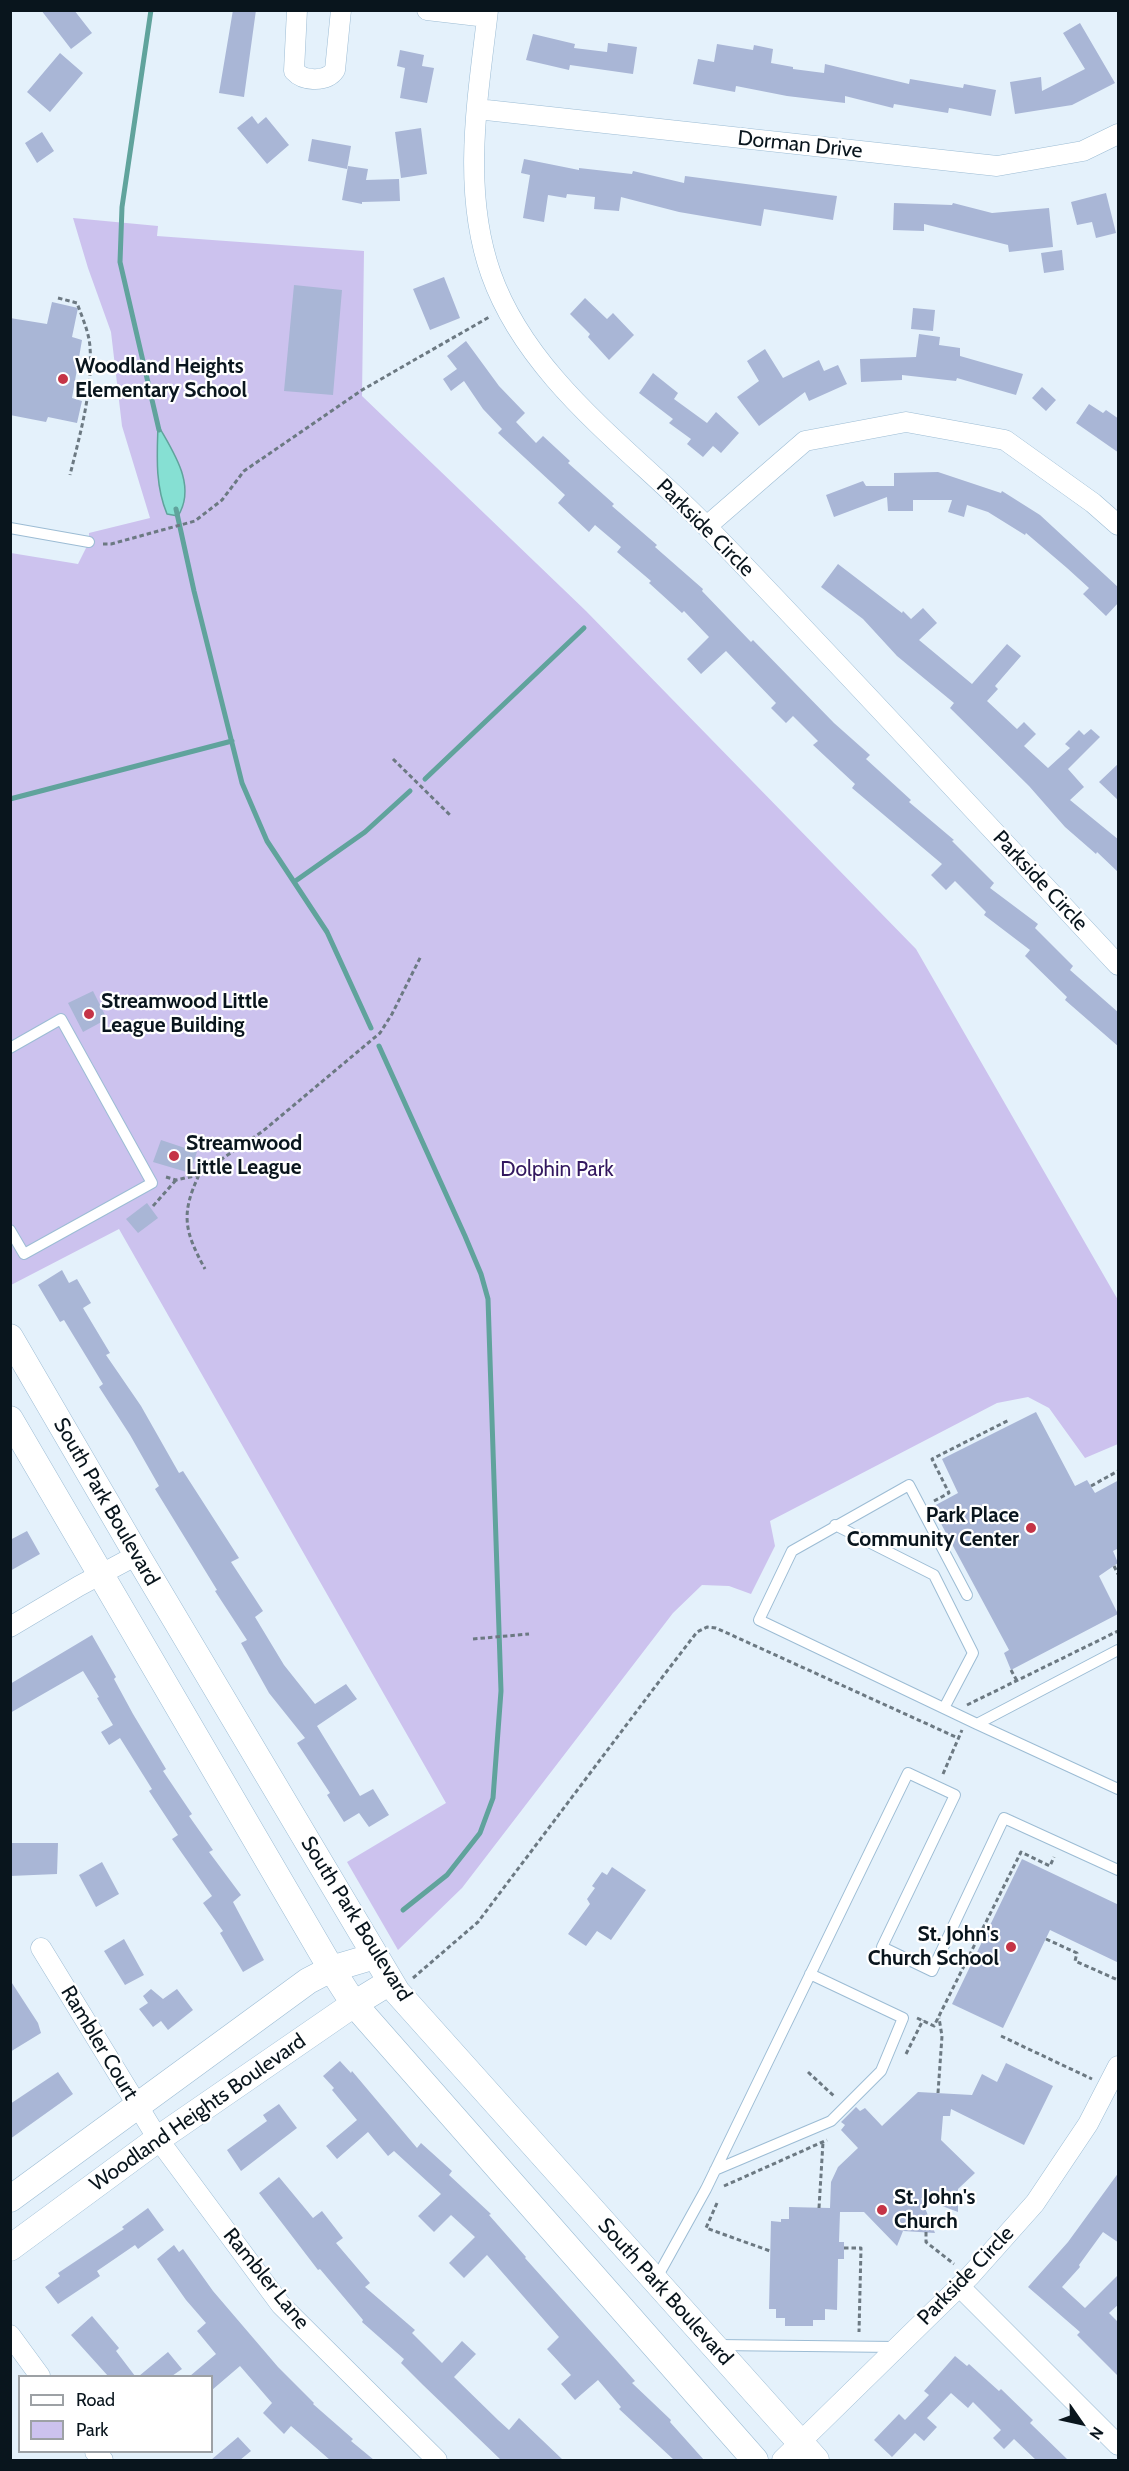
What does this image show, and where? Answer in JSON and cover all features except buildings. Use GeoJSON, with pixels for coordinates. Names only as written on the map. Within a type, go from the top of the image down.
{"type":"FeatureCollection","features":[{"type":"Feature","properties":{"kind":"street"},"geometry":{"type":"LineString","coordinates":[[297,10],[294,71],[301,77],[326,79],[335,70],[341,10]]}},
{"type":"Feature","properties":{"kind":"street"},"geometry":{"type":"LineString","coordinates":[[427,10],[488,14]]}},
{"type":"Feature","properties":{"kind":"street","name":"Parkside Circle"},"geometry":{"type":"LineString","coordinates":[[488,14],[477,109],[474,159],[475,204],[491,274],[506,308],[546,367],[573,398],[706,526],[1119,965]]}},
{"type":"Feature","properties":{"kind":"street","name":"Dorman Drive"},"geometry":{"type":"LineString","coordinates":[[477,109],[997,166],[1083,151],[1119,134]]}},
{"type":"Feature","properties":{"kind":"street"},"geometry":{"type":"LineString","coordinates":[[706,526],[805,441],[906,422],[1005,440],[1093,503],[1119,525]]}},
{"type":"Feature","properties":{"kind":"street","name":"South Park Boulevard"},"geometry":{"type":"LineString","coordinates":[[13,1349],[393,1987],[711,2345],[799,2455]]}},
{"type":"Feature","properties":{"kind":"street","name":"South Park Boulevard"},"geometry":{"type":"LineString","coordinates":[[10,1419],[331,1969],[354,2004],[755,2460]]}},
{"type":"Feature","properties":{"kind":"street"},"geometry":{"type":"LineString","coordinates":[[10,1627],[137,1555]]}},
{"type":"Feature","properties":{"kind":"street","name":"Rambler Court"},"geometry":{"type":"LineString","coordinates":[[41,1948],[158,2139]]}},
{"type":"Feature","properties":{"kind":"street","name":"Woodland Heights Boulevard"},"geometry":{"type":"LineString","coordinates":[[10,2199],[308,1981],[331,1969],[375,1956]]}},
{"type":"Feature","properties":{"kind":"street","name":"Woodland Heights Boulevard"},"geometry":{"type":"LineString","coordinates":[[10,2248],[158,2139],[354,2004],[393,1987]]}},
{"type":"Feature","properties":{"kind":"street","name":"Parkside Circle"},"geometry":{"type":"LineString","coordinates":[[799,2455],[896,2347],[965,2281],[1035,2204],[1088,2124],[1119,2066]]}},
{"type":"Feature","properties":{"kind":"street","name":"Rambler Lane"},"geometry":{"type":"LineString","coordinates":[[158,2139],[281,2306],[437,2460]]}},
{"type":"Feature","properties":{"kind":"street"},"geometry":{"type":"LineString","coordinates":[[965,2281],[1119,2445]]}},
{"type":"Feature","properties":{"kind":"street"},"geometry":{"type":"LineString","coordinates":[[10,2335],[39,2375]]}},
{"type":"Feature","properties":{"kind":"lane"},"geometry":{"type":"LineString","coordinates":[[10,528],[89,542]]}},
{"type":"Feature","properties":{"kind":"lane"},"geometry":{"type":"LineString","coordinates":[[10,1048],[61,1019],[152,1184],[24,1254],[10,1230]]}},
{"type":"Feature","properties":{"kind":"lane"},"geometry":{"type":"LineString","coordinates":[[967,1595],[909,1485],[792,1551],[759,1620],[972,1722],[1119,1789]]}},
{"type":"Feature","properties":{"kind":"lane"},"geometry":{"type":"LineString","coordinates":[[835,1525],[934,1575],[973,1653],[948,1710]]}},
{"type":"Feature","properties":{"kind":"lane"},"geometry":{"type":"LineString","coordinates":[[972,1722],[1119,1650]]}},
{"type":"Feature","properties":{"kind":"lane"},"geometry":{"type":"LineString","coordinates":[[655,2281],[688,2225],[716,2170],[908,1773],[955,1795],[882,1947],[932,1971],[1004,1818],[1119,1870]]}},
{"type":"Feature","properties":{"kind":"lane"},"geometry":{"type":"LineString","coordinates":[[716,2170],[831,2121],[881,2071],[903,2018],[810,1974]]}},
{"type":"Feature","properties":{"kind":"lane"},"geometry":{"type":"LineString","coordinates":[[711,2345],[896,2347]]}},
{"type":"Feature","properties":{"kind":"path"},"geometry":{"type":"LineString","coordinates":[[58,298],[77,303],[90,346],[83,420],[70,475]]}},
{"type":"Feature","properties":{"kind":"path"},"geometry":{"type":"LineString","coordinates":[[89,542],[111,544],[192,522],[222,500],[244,471],[362,390],[506,308]]}},
{"type":"Feature","properties":{"kind":"path"},"geometry":{"type":"LineString","coordinates":[[393,759],[451,816]]}},
{"type":"Feature","properties":{"kind":"path"},"geometry":{"type":"LineString","coordinates":[[145,1171],[176,1180],[199,1175],[263,1131],[380,1033],[421,956]]}},
{"type":"Feature","properties":{"kind":"path"},"geometry":{"type":"LineString","coordinates":[[199,1175],[189,1195],[185,1220],[190,1242],[206,1269]]}},
{"type":"Feature","properties":{"kind":"path"},"geometry":{"type":"LineString","coordinates":[[922,1508],[949,1493],[932,1459],[1010,1420]]}},
{"type":"Feature","properties":{"kind":"path"},"geometry":{"type":"LineString","coordinates":[[1091,1486],[1119,1471]]}},
{"type":"Feature","properties":{"kind":"path"},"geometry":{"type":"LineString","coordinates":[[1114,1566],[1119,1574]]}},
{"type":"Feature","properties":{"kind":"path"},"geometry":{"type":"LineString","coordinates":[[393,1987],[478,1922],[697,1632],[707,1627],[716,1628],[958,1738]]}},
{"type":"Feature","properties":{"kind":"path"},"geometry":{"type":"LineString","coordinates":[[948,1710],[1017,1681],[1119,1631]]}},
{"type":"Feature","properties":{"kind":"path"},"geometry":{"type":"LineString","coordinates":[[473,1639],[529,1634]]}},
{"type":"Feature","properties":{"kind":"path"},"geometry":{"type":"LineString","coordinates":[[1011,1670],[1017,1681]]}},
{"type":"Feature","properties":{"kind":"path"},"geometry":{"type":"LineString","coordinates":[[937,1786],[958,1738],[972,1722]]}},
{"type":"Feature","properties":{"kind":"path"},"geometry":{"type":"LineString","coordinates":[[917,2018],[934,2026],[1021,1852],[1050,1866]]}},
{"type":"Feature","properties":{"kind":"path"},"geometry":{"type":"LineString","coordinates":[[1046,1940],[1077,1953],[1075,1960],[1119,1980]]}},
{"type":"Feature","properties":{"kind":"path"},"geometry":{"type":"LineString","coordinates":[[938,2093],[942,2036],[939,2017]]}},
{"type":"Feature","properties":{"kind":"path"},"geometry":{"type":"LineString","coordinates":[[1001,2036],[1108,2087]]}},
{"type":"Feature","properties":{"kind":"path"},"geometry":{"type":"LineString","coordinates":[[808,2072],[845,2107]]}},
{"type":"Feature","properties":{"kind":"path"},"geometry":{"type":"LineString","coordinates":[[770,2251],[706,2228],[725,2184],[832,2136]]}},
{"type":"Feature","properties":{"kind":"path"},"geometry":{"type":"LineString","coordinates":[[819,2208],[823,2142]]}},
{"type":"Feature","properties":{"kind":"path"},"geometry":{"type":"LineString","coordinates":[[926,2232],[926,2242],[965,2281]]}},
{"type":"Feature","properties":{"kind":"path"},"geometry":{"type":"LineString","coordinates":[[844,2248],[861,2248],[859,2334]]}},
{"type":"Feature","properties":{"kind":"green space","name":"Dolphin Park"},"geometry":{"type":"Polygon","coordinates":[[[73,218],[158,226],[157,236],[364,251],[362,396],[586,611],[916,949],[1118,1300],[1118,1444],[1085,1458],[1049,1408],[1028,1397],[997,1403],[770,1521],[775,1546],[751,1594],[729,1586],[702,1585],[673,1613],[462,1888],[398,1950],[347,1862],[446,1803],[119,1229],[11,1285],[11,553],[78,564],[89,542],[89,533],[150,518],[122,426],[111,332],[73,218]]]}},
{"type":"Feature","properties":{"kind":"shaded area"},"geometry":{"type":"Polygon","coordinates":[[[158,425],[176,457],[184,481],[185,493],[178,516],[167,514],[160,492],[158,425]]]}},
{"type":"Feature","properties":{"kind":"waterway"},"geometry":{"type":"LineString","coordinates":[[151,10],[122,207],[120,262],[159,430]]}},
{"type":"Feature","properties":{"kind":"waterway"},"geometry":{"type":"LineString","coordinates":[[176,509],[242,783],[267,841],[327,932],[371,1028]]}},
{"type":"Feature","properties":{"kind":"waterway"},"geometry":{"type":"LineString","coordinates":[[425,779],[584,628]]}},
{"type":"Feature","properties":{"kind":"waterway"},"geometry":{"type":"LineString","coordinates":[[10,799],[232,741]]}},
{"type":"Feature","properties":{"kind":"waterway"},"geometry":{"type":"LineString","coordinates":[[294,882],[365,832],[410,791]]}},
{"type":"Feature","properties":{"kind":"waterway"},"geometry":{"type":"LineString","coordinates":[[379,1046],[465,1236],[481,1274],[488,1299],[501,1691],[493,1798],[480,1833],[447,1875],[403,1910]]}},
{"type":"Feature","properties":{"kind":"place","name":"Woodland Heights Elementary School"},"geometry":{"type":"Point","coordinates":[63,379]}},
{"type":"Feature","properties":{"kind":"place","name":"Streamwood Little League Building"},"geometry":{"type":"Point","coordinates":[89,1014]}},
{"type":"Feature","properties":{"kind":"place","name":"Streamwood Little League"},"geometry":{"type":"Point","coordinates":[174,1156]}},
{"type":"Feature","properties":{"kind":"place","name":"Park Place Community Center"},"geometry":{"type":"Point","coordinates":[1031,1528]}},
{"type":"Feature","properties":{"kind":"place","name":"St. John's Church School"},"geometry":{"type":"Point","coordinates":[1011,1947]}},
{"type":"Feature","properties":{"kind":"place","name":"St. John's Church"},"geometry":{"type":"Point","coordinates":[882,2210]}}]}
